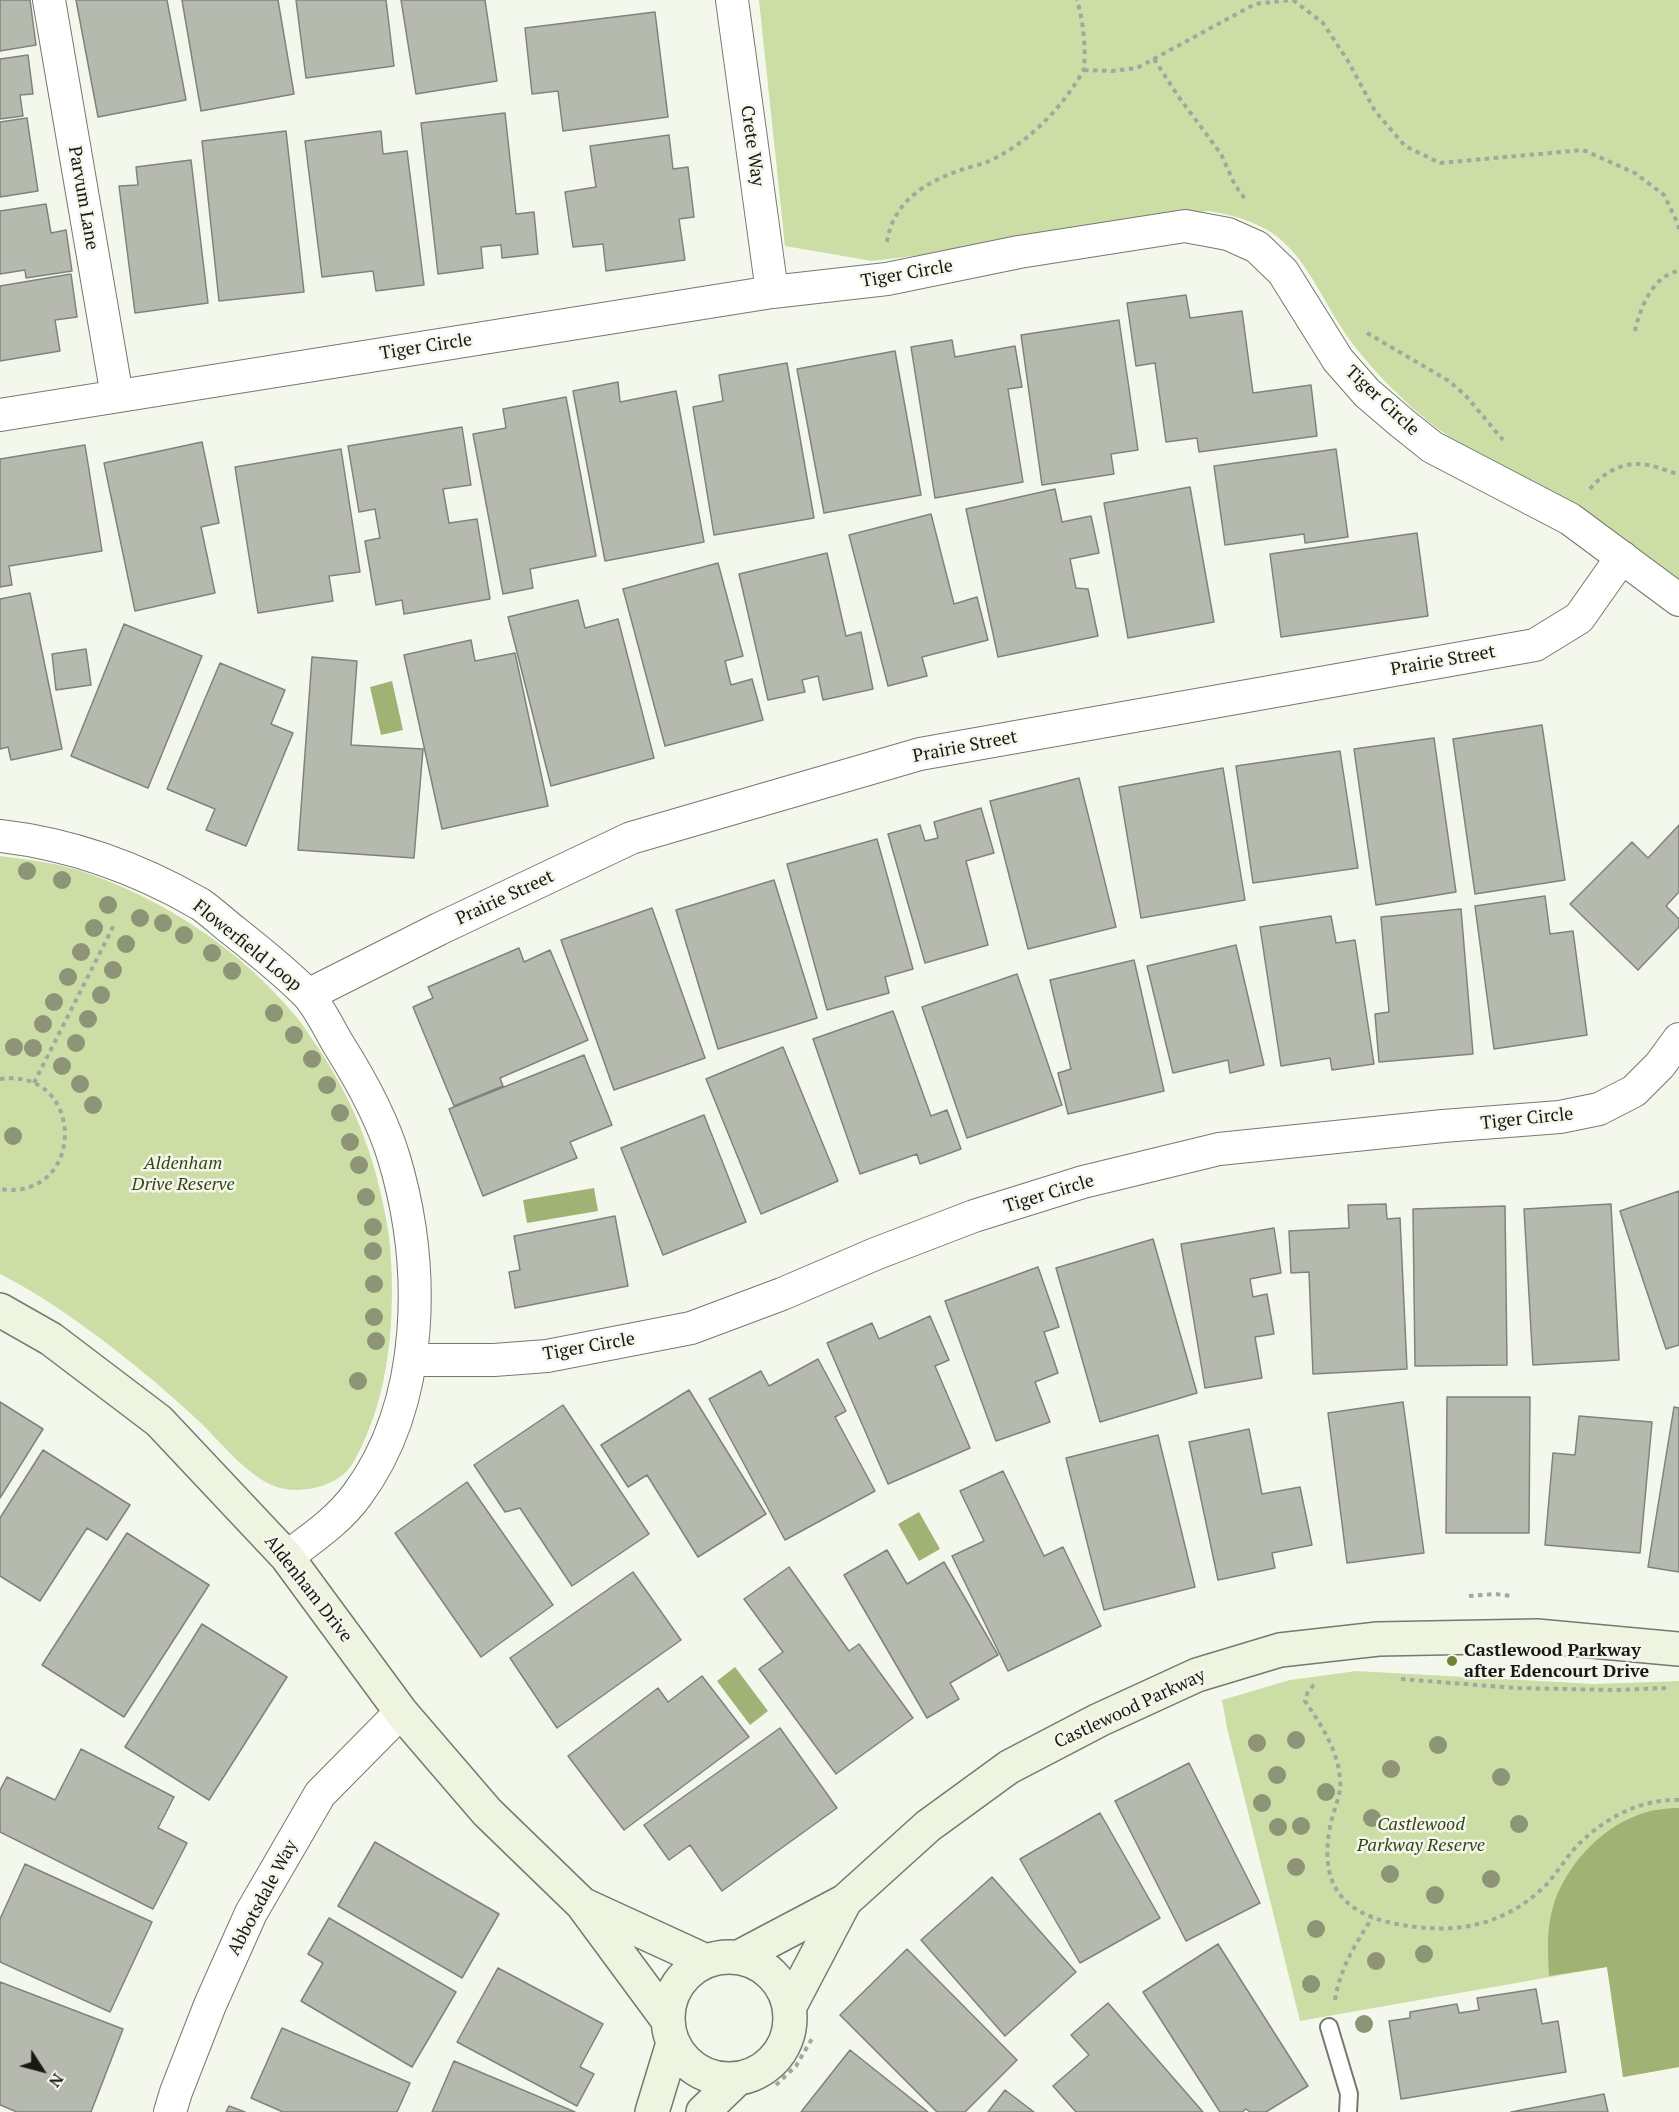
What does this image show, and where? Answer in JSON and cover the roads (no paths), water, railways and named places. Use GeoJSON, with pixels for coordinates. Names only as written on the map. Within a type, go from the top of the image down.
{"type":"FeatureCollection","features":[{"type":"Feature","properties":{"kind":"street","name":"Parvum Lane"},"geometry":{"type":"LineString","coordinates":[[49,0],[117,396]]}},
{"type":"Feature","properties":{"kind":"street","name":"Crete Way"},"geometry":{"type":"LineString","coordinates":[[732,0],[772,292]]}},
{"type":"Feature","properties":{"kind":"street","name":"Tiger Circle"},"geometry":{"type":"LineString","coordinates":[[0,415],[772,292],[887,279],[1019,252],[1185,226],[1228,234],[1257,247],[1283,272],[1338,360],[1367,393],[1432,447],[1570,519],[1679,600]]}},
{"type":"Feature","properties":{"kind":"street","name":"Prairie Street"},"geometry":{"type":"LineString","coordinates":[[308,995],[439,929],[631,838],[920,754],[1535,645],[1579,618],[1622,557]]}},
{"type":"Feature","properties":{"kind":"street","name":"Flowerfield Loop"},"geometry":{"type":"LineString","coordinates":[[0,836],[35,840],[78,852],[152,880],[202,906],[308,995],[364,1086],[394,1158],[412,1245],[416,1294],[410,1360],[397,1413],[373,1470],[357,1495],[334,1522],[287,1557]]}},
{"type":"Feature","properties":{"kind":"street","name":"Tiger Circle"},"geometry":{"type":"LineString","coordinates":[[410,1360],[494,1360],[547,1356],[691,1328],[974,1216],[1083,1182],[1219,1149],[1443,1126],[1549,1119],[1599,1109],[1634,1091],[1660,1065],[1679,1039]]}},
{"type":"Feature","properties":{"kind":"street","name":"Aldenham Drive"},"geometry":{"type":"LineString","coordinates":[[0,1310],[51,1339],[159,1421],[287,1557],[401,1712],[487,1812],[582,1904],[670,2031]]}},
{"type":"Feature","properties":{"kind":"street","name":"Castlewood Parkway"},"geometry":{"type":"LineString","coordinates":[[739,1957],[845,1901],[928,1826],[1009,1767],[1099,1720],[1197,1675],[1280,1650],[1378,1639],[1514,1636],[1610,1642],[1679,1650]]}},
{"type":"Feature","properties":{"kind":"street","name":"Abbotsdale Way"},"geometry":{"type":"LineString","coordinates":[[170,2112],[210,2005],[251,1913],[268,1883],[320,1794],[401,1712]]}},
{"type":"Feature","properties":{"kind":"street","name":"Castlewood Parkway"},"geometry":{"type":"LineString","coordinates":[[790,2006],[845,1901]]}},
{"type":"Feature","properties":{"kind":"street","name":"Aldenham Drive"},"geometry":{"type":"LineString","coordinates":[[582,1904],[706,1961]]}},
{"type":"Feature","properties":{"kind":"street","name":"Castlewood Parkway"},"geometry":{"type":"LineString","coordinates":[[652,2112],[670,2031],[671,1997],[678,1983],[694,1967],[706,1961],[727,1956],[739,1957],[760,1964],[771,1972],[784,1989],[790,2006],[790,2029],[778,2055],[763,2070],[737,2079],[714,2078],[695,2069],[679,2055],[670,2031]]}},
{"type":"Feature","properties":{"kind":"street","name":"Castlewood Parkway"},"geometry":{"type":"LineString","coordinates":[[703,2112],[737,2079]]}},
{"type":"Feature","properties":{"kind":"lane"},"geometry":{"type":"LineString","coordinates":[[1329,2027],[1349,2094],[1348,2112]]}},
{"type":"Feature","properties":{"kind":"place","name":"Castlewood Parkway after Edencourt Drive"},"geometry":{"type":"Point","coordinates":[1452,1661]}},
{"type":"Feature","properties":{"kind":"park label","name":"Aldenham Drive Reserve"},"geometry":{"type":"Point","coordinates":[183,1174]}},
{"type":"Feature","properties":{"kind":"park label","name":"Castlewood Parkway Reserve"},"geometry":{"type":"Point","coordinates":[1421,1835]}}]}
